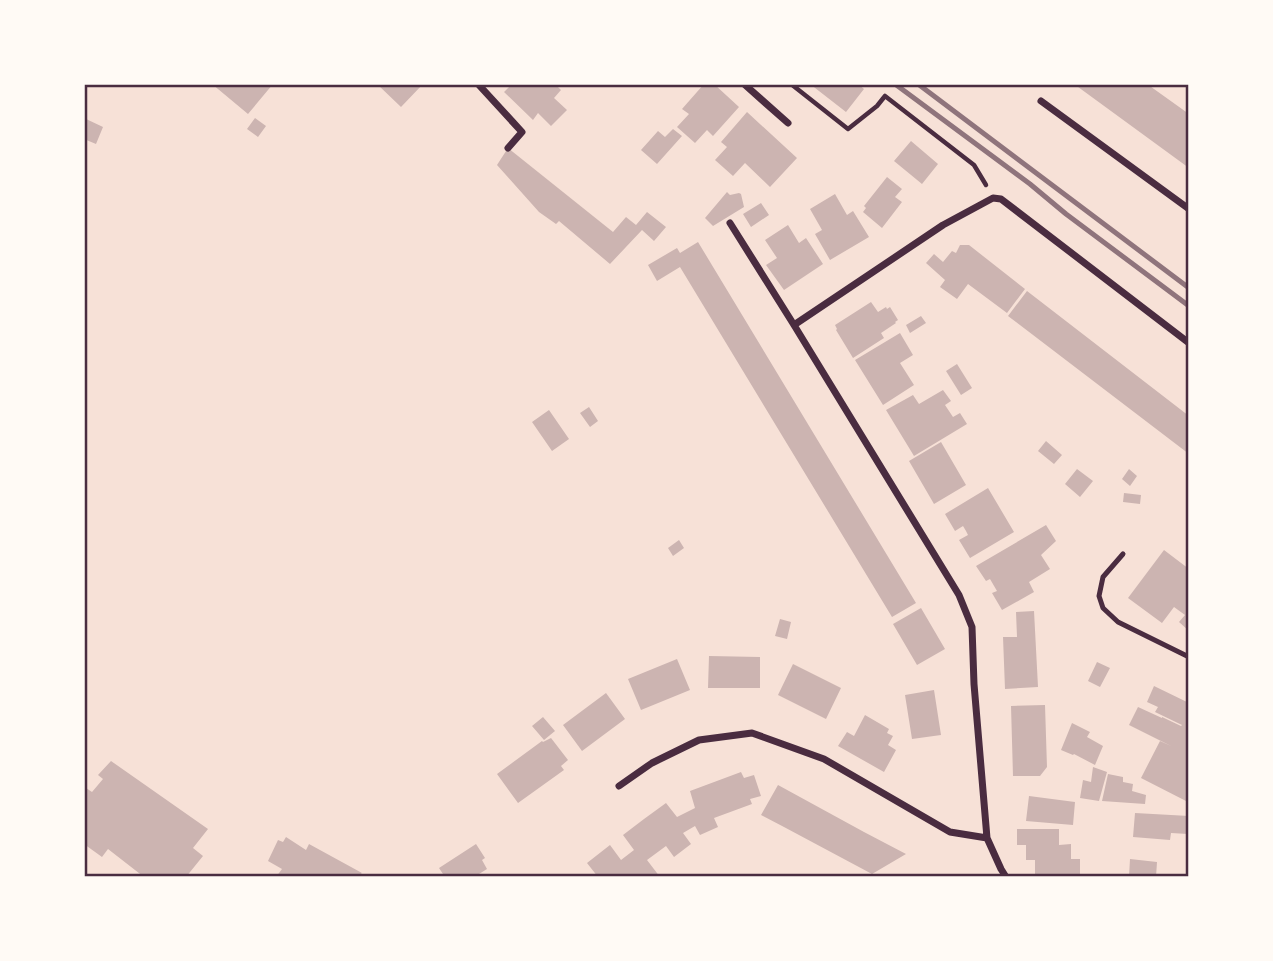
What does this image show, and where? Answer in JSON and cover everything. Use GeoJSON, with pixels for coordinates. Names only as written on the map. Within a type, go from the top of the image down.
{"type":"FeatureCollection","features":[{"type":"Feature","properties":{"kind":"street"},"geometry":{"type":"LineString","coordinates":[[478,84],[522,132],[508,148]]}},
{"type":"Feature","properties":{"kind":"street"},"geometry":{"type":"LineString","coordinates":[[744,84],[788,123]]}},
{"type":"Feature","properties":{"kind":"street"},"geometry":{"type":"LineString","coordinates":[[1041,101],[1189,209]]}},
{"type":"Feature","properties":{"kind":"street"},"geometry":{"type":"LineString","coordinates":[[794,324],[943,225],[993,198],[1001,199],[1189,342]]}},
{"type":"Feature","properties":{"kind":"street"},"geometry":{"type":"LineString","coordinates":[[730,223],[959,595],[972,627],[986,838],[1006,877]]}},
{"type":"Feature","properties":{"kind":"street"},"geometry":{"type":"LineString","coordinates":[[619,786],[652,763],[699,740],[752,733],[824,759],[950,832],[986,838]]}},
{"type":"Feature","properties":{"kind":"lane"},"geometry":{"type":"LineString","coordinates":[[1123,554],[1103,577],[1099,597],[1103,608],[1118,622],[1189,657]]}},
{"type":"Feature","properties":{"kind":"path"},"geometry":{"type":"LineString","coordinates":[[791,84],[848,130],[885,96],[974,164],[993,198]]}},
{"type":"Feature","properties":{"kind":"building"},"geometry":{"type":"Polygon","coordinates":[[[212,84],[273,84],[248,114],[212,84]]]}},
{"type":"Feature","properties":{"kind":"building"},"geometry":{"type":"Polygon","coordinates":[[[377,84],[423,84],[401,107],[377,84]]]}},
{"type":"Feature","properties":{"kind":"building"},"geometry":{"type":"Polygon","coordinates":[[[512,84],[555,84],[561,90],[554,98],[567,110],[551,126],[538,113],[533,120],[504,92],[512,84]]]}},
{"type":"Feature","properties":{"kind":"building"},"geometry":{"type":"Polygon","coordinates":[[[704,84],[714,84],[739,107],[713,136],[707,130],[695,143],[677,127],[689,114],[682,109],[704,84]]]}},
{"type":"Feature","properties":{"kind":"building"},"geometry":{"type":"Polygon","coordinates":[[[810,84],[858,84],[864,89],[846,112],[810,84]]]}},
{"type":"Feature","properties":{"kind":"building"},"geometry":{"type":"Polygon","coordinates":[[[1074,84],[1147,84],[1189,114],[1189,168],[1074,84]]]}},
{"type":"Feature","properties":{"kind":"building"},"geometry":{"type":"Polygon","coordinates":[[[747,112],[797,158],[770,187],[745,163],[733,176],[715,160],[727,147],[721,142],[747,112]]]}},
{"type":"Feature","properties":{"kind":"building"},"geometry":{"type":"Polygon","coordinates":[[[84,118],[103,127],[96,144],[84,139],[84,118]]]}},
{"type":"Feature","properties":{"kind":"building"},"geometry":{"type":"Polygon","coordinates":[[[255,118],[266,126],[258,137],[247,129],[255,118]]]}},
{"type":"Feature","properties":{"kind":"building"},"geometry":{"type":"Polygon","coordinates":[[[673,129],[682,136],[657,164],[641,150],[658,131],[665,137],[673,129]]]}},
{"type":"Feature","properties":{"kind":"building"},"geometry":{"type":"Polygon","coordinates":[[[911,141],[938,164],[922,184],[894,161],[911,141]]]}},
{"type":"Feature","properties":{"kind":"building"},"geometry":{"type":"Polygon","coordinates":[[[508,148],[613,232],[626,217],[636,225],[647,212],[666,227],[654,241],[642,230],[610,264],[559,221],[556,224],[539,212],[497,165],[508,148]]]}},
{"type":"Feature","properties":{"kind":"building"},"geometry":{"type":"Polygon","coordinates":[[[887,177],[902,189],[895,197],[902,202],[882,228],[863,212],[866,208],[864,206],[887,177]]]}},
{"type":"Feature","properties":{"kind":"building"},"geometry":{"type":"Polygon","coordinates":[[[727,192],[730,195],[741,194],[744,207],[713,226],[705,218],[727,192]]]}},
{"type":"Feature","properties":{"kind":"building"},"geometry":{"type":"Polygon","coordinates":[[[835,194],[847,215],[853,211],[869,237],[830,260],[815,234],[822,230],[810,209],[835,194]]]}},
{"type":"Feature","properties":{"kind":"building"},"geometry":{"type":"Polygon","coordinates":[[[761,203],[769,215],[751,227],[743,214],[761,203]]]}},
{"type":"Feature","properties":{"kind":"building"},"geometry":{"type":"Polygon","coordinates":[[[788,225],[799,243],[806,238],[823,264],[784,290],[766,265],[777,258],[765,240],[788,225]]]}},
{"type":"Feature","properties":{"kind":"building"},"geometry":{"type":"Polygon","coordinates":[[[698,242],[916,603],[892,617],[680,267],[657,281],[648,265],[677,248],[680,253],[698,242]]]}},
{"type":"Feature","properties":{"kind":"building"},"geometry":{"type":"Polygon","coordinates":[[[960,245],[969,245],[1025,289],[1007,313],[968,284],[957,299],[940,287],[945,280],[926,263],[934,254],[943,262],[952,251],[956,253],[960,245]]]}},
{"type":"Feature","properties":{"kind":"building"},"geometry":{"type":"Polygon","coordinates":[[[1027,291],[1189,416],[1189,454],[1008,316],[1027,291]]]}},
{"type":"Feature","properties":{"kind":"building"},"geometry":{"type":"Polygon","coordinates":[[[871,302],[878,312],[890,307],[898,320],[881,333],[884,338],[853,358],[835,325],[871,302]]]}},
{"type":"Feature","properties":{"kind":"building"},"geometry":{"type":"Polygon","coordinates":[[[921,316],[926,323],[910,333],[906,325],[921,316]]]}},
{"type":"Feature","properties":{"kind":"building"},"geometry":{"type":"Polygon","coordinates":[[[900,333],[913,355],[900,363],[914,385],[883,405],[855,360],[900,333]]]}},
{"type":"Feature","properties":{"kind":"building"},"geometry":{"type":"Polygon","coordinates":[[[957,364],[972,388],[961,395],[946,371],[957,364]]]}},
{"type":"Feature","properties":{"kind":"building"},"geometry":{"type":"Polygon","coordinates":[[[943,390],[951,401],[945,405],[953,417],[960,413],[967,424],[914,456],[886,410],[913,395],[919,404],[943,390]]]}},
{"type":"Feature","properties":{"kind":"building"},"geometry":{"type":"Polygon","coordinates":[[[589,407],[598,421],[590,427],[580,413],[589,407]]]}},
{"type":"Feature","properties":{"kind":"building"},"geometry":{"type":"Polygon","coordinates":[[[549,410],[569,439],[552,451],[532,422],[549,410]]]}},
{"type":"Feature","properties":{"kind":"building"},"geometry":{"type":"Polygon","coordinates":[[[1046,441],[1062,455],[1054,464],[1038,451],[1046,441]]]}},
{"type":"Feature","properties":{"kind":"building"},"geometry":{"type":"Polygon","coordinates":[[[941,442],[966,485],[934,504],[909,461],[941,442]]]}},
{"type":"Feature","properties":{"kind":"building"},"geometry":{"type":"Polygon","coordinates":[[[1077,469],[1093,481],[1080,497],[1065,484],[1077,469]]]}},
{"type":"Feature","properties":{"kind":"building"},"geometry":{"type":"Polygon","coordinates":[[[1129,469],[1137,476],[1130,486],[1122,479],[1129,469]]]}},
{"type":"Feature","properties":{"kind":"building"},"geometry":{"type":"Polygon","coordinates":[[[988,488],[1014,532],[970,558],[959,540],[968,535],[966,531],[963,526],[955,531],[945,514],[988,488]]]}},
{"type":"Feature","properties":{"kind":"building"},"geometry":{"type":"Polygon","coordinates":[[[1124,493],[1141,495],[1140,504],[1123,502],[1124,493]]]}},
{"type":"Feature","properties":{"kind":"building"},"geometry":{"type":"Polygon","coordinates":[[[1046,525],[1056,541],[1041,555],[1050,569],[1029,582],[1034,592],[1002,610],[992,593],[997,591],[990,579],[986,581],[976,566],[1046,525]]]}},
{"type":"Feature","properties":{"kind":"building"},"geometry":{"type":"Polygon","coordinates":[[[679,540],[684,548],[673,556],[668,548],[679,540]]]}},
{"type":"Feature","properties":{"kind":"building"},"geometry":{"type":"Polygon","coordinates":[[[1164,550],[1189,569],[1189,631],[1179,622],[1185,615],[1174,607],[1162,623],[1128,598],[1164,550]]]}},
{"type":"Feature","properties":{"kind":"building"},"geometry":{"type":"Polygon","coordinates":[[[921,608],[945,649],[917,665],[893,624],[921,608]]]}},
{"type":"Feature","properties":{"kind":"building"},"geometry":{"type":"Polygon","coordinates":[[[1034,611],[1038,687],[1005,689],[1003,637],[1017,637],[1016,612],[1034,611]]]}},
{"type":"Feature","properties":{"kind":"building"},"geometry":{"type":"Polygon","coordinates":[[[780,619],[791,622],[787,639],[775,636],[780,619]]]}},
{"type":"Feature","properties":{"kind":"building"},"geometry":{"type":"Polygon","coordinates":[[[709,656],[760,657],[760,688],[708,688],[709,656]]]}},
{"type":"Feature","properties":{"kind":"building"},"geometry":{"type":"Polygon","coordinates":[[[677,659],[690,690],[641,710],[628,679],[677,659]]]}},
{"type":"Feature","properties":{"kind":"building"},"geometry":{"type":"Polygon","coordinates":[[[1097,662],[1110,668],[1100,687],[1088,681],[1097,662]]]}},
{"type":"Feature","properties":{"kind":"building"},"geometry":{"type":"Polygon","coordinates":[[[793,664],[841,688],[826,719],[778,695],[793,664]]]}},
{"type":"Feature","properties":{"kind":"building"},"geometry":{"type":"Polygon","coordinates":[[[1154,686],[1189,703],[1189,794],[1186,801],[1141,778],[1160,741],[1171,746],[1129,725],[1138,707],[1182,725],[1155,712],[1158,707],[1147,702],[1154,686]]]}},
{"type":"Feature","properties":{"kind":"building"},"geometry":{"type":"Polygon","coordinates":[[[934,690],[941,735],[912,739],[905,695],[934,690]]]}},
{"type":"Feature","properties":{"kind":"building"},"geometry":{"type":"Polygon","coordinates":[[[606,693],[625,719],[582,751],[563,725],[606,693]]]}},
{"type":"Feature","properties":{"kind":"building"},"geometry":{"type":"Polygon","coordinates":[[[1045,705],[1047,767],[1040,776],[1013,776],[1011,706],[1045,705]]]}},
{"type":"Feature","properties":{"kind":"building"},"geometry":{"type":"Polygon","coordinates":[[[865,715],[889,729],[887,733],[893,736],[888,745],[896,750],[884,772],[838,746],[847,732],[854,736],[865,715]]]}},
{"type":"Feature","properties":{"kind":"building"},"geometry":{"type":"Polygon","coordinates":[[[543,717],[555,731],[544,740],[532,726],[543,717]]]}},
{"type":"Feature","properties":{"kind":"building"},"geometry":{"type":"Polygon","coordinates":[[[1072,723],[1090,732],[1087,737],[1103,746],[1095,765],[1061,750],[1072,723]]]}},
{"type":"Feature","properties":{"kind":"building"},"geometry":{"type":"Polygon","coordinates":[[[551,738],[568,760],[561,766],[564,770],[518,803],[497,774],[542,741],[551,738]]]}},
{"type":"Feature","properties":{"kind":"building"},"geometry":{"type":"Polygon","coordinates":[[[111,761],[208,829],[193,848],[203,856],[186,877],[144,877],[108,849],[102,857],[84,844],[84,790],[86,788],[92,792],[103,779],[98,775],[111,761]]]}},
{"type":"Feature","properties":{"kind":"building"},"geometry":{"type":"Polygon","coordinates":[[[1093,767],[1107,772],[1099,801],[1080,798],[1083,780],[1091,782],[1093,767]]]}},
{"type":"Feature","properties":{"kind":"building"},"geometry":{"type":"Polygon","coordinates":[[[741,772],[744,778],[754,775],[761,796],[750,799],[752,804],[714,818],[718,827],[700,835],[695,826],[683,833],[691,844],[674,857],[666,846],[647,860],[660,877],[598,877],[587,863],[610,845],[621,860],[634,850],[623,835],[644,819],[666,803],[677,817],[695,808],[690,791],[741,772]]]}},
{"type":"Feature","properties":{"kind":"building"},"geometry":{"type":"Polygon","coordinates":[[[1108,774],[1123,777],[1123,782],[1133,784],[1132,791],[1146,795],[1145,804],[1102,801],[1108,774]]]}},
{"type":"Feature","properties":{"kind":"building"},"geometry":{"type":"Polygon","coordinates":[[[778,785],[906,854],[872,874],[761,815],[778,785]]]}},
{"type":"Feature","properties":{"kind":"building"},"geometry":{"type":"Polygon","coordinates":[[[1029,796],[1075,802],[1073,825],[1026,821],[1029,796]]]}},
{"type":"Feature","properties":{"kind":"building"},"geometry":{"type":"Polygon","coordinates":[[[1135,813],[1189,816],[1188,834],[1171,833],[1170,840],[1133,837],[1135,813]]]}},
{"type":"Feature","properties":{"kind":"building"},"geometry":{"type":"Polygon","coordinates":[[[1017,829],[1059,829],[1059,845],[1071,844],[1071,859],[1080,859],[1080,877],[1035,877],[1035,860],[1026,860],[1026,845],[1017,845],[1017,829]]]}},
{"type":"Feature","properties":{"kind":"building"},"geometry":{"type":"Polygon","coordinates":[[[286,837],[306,850],[309,844],[362,873],[357,877],[276,877],[282,869],[268,861],[278,840],[283,842],[286,837]]]}},
{"type":"Feature","properties":{"kind":"building"},"geometry":{"type":"Polygon","coordinates":[[[476,844],[485,858],[482,860],[487,869],[479,874],[481,877],[445,877],[439,868],[476,844]]]}},
{"type":"Feature","properties":{"kind":"building"},"geometry":{"type":"Polygon","coordinates":[[[1130,859],[1157,862],[1156,877],[1129,877],[1130,859]]]}},
{"type":"Feature","properties":{"kind":"railway"},"geometry":{"type":"LineString","coordinates":[[895,84],[1189,306]]}},
{"type":"Feature","properties":{"kind":"railway"},"geometry":{"type":"LineString","coordinates":[[918,84],[1189,288]]}}]}
